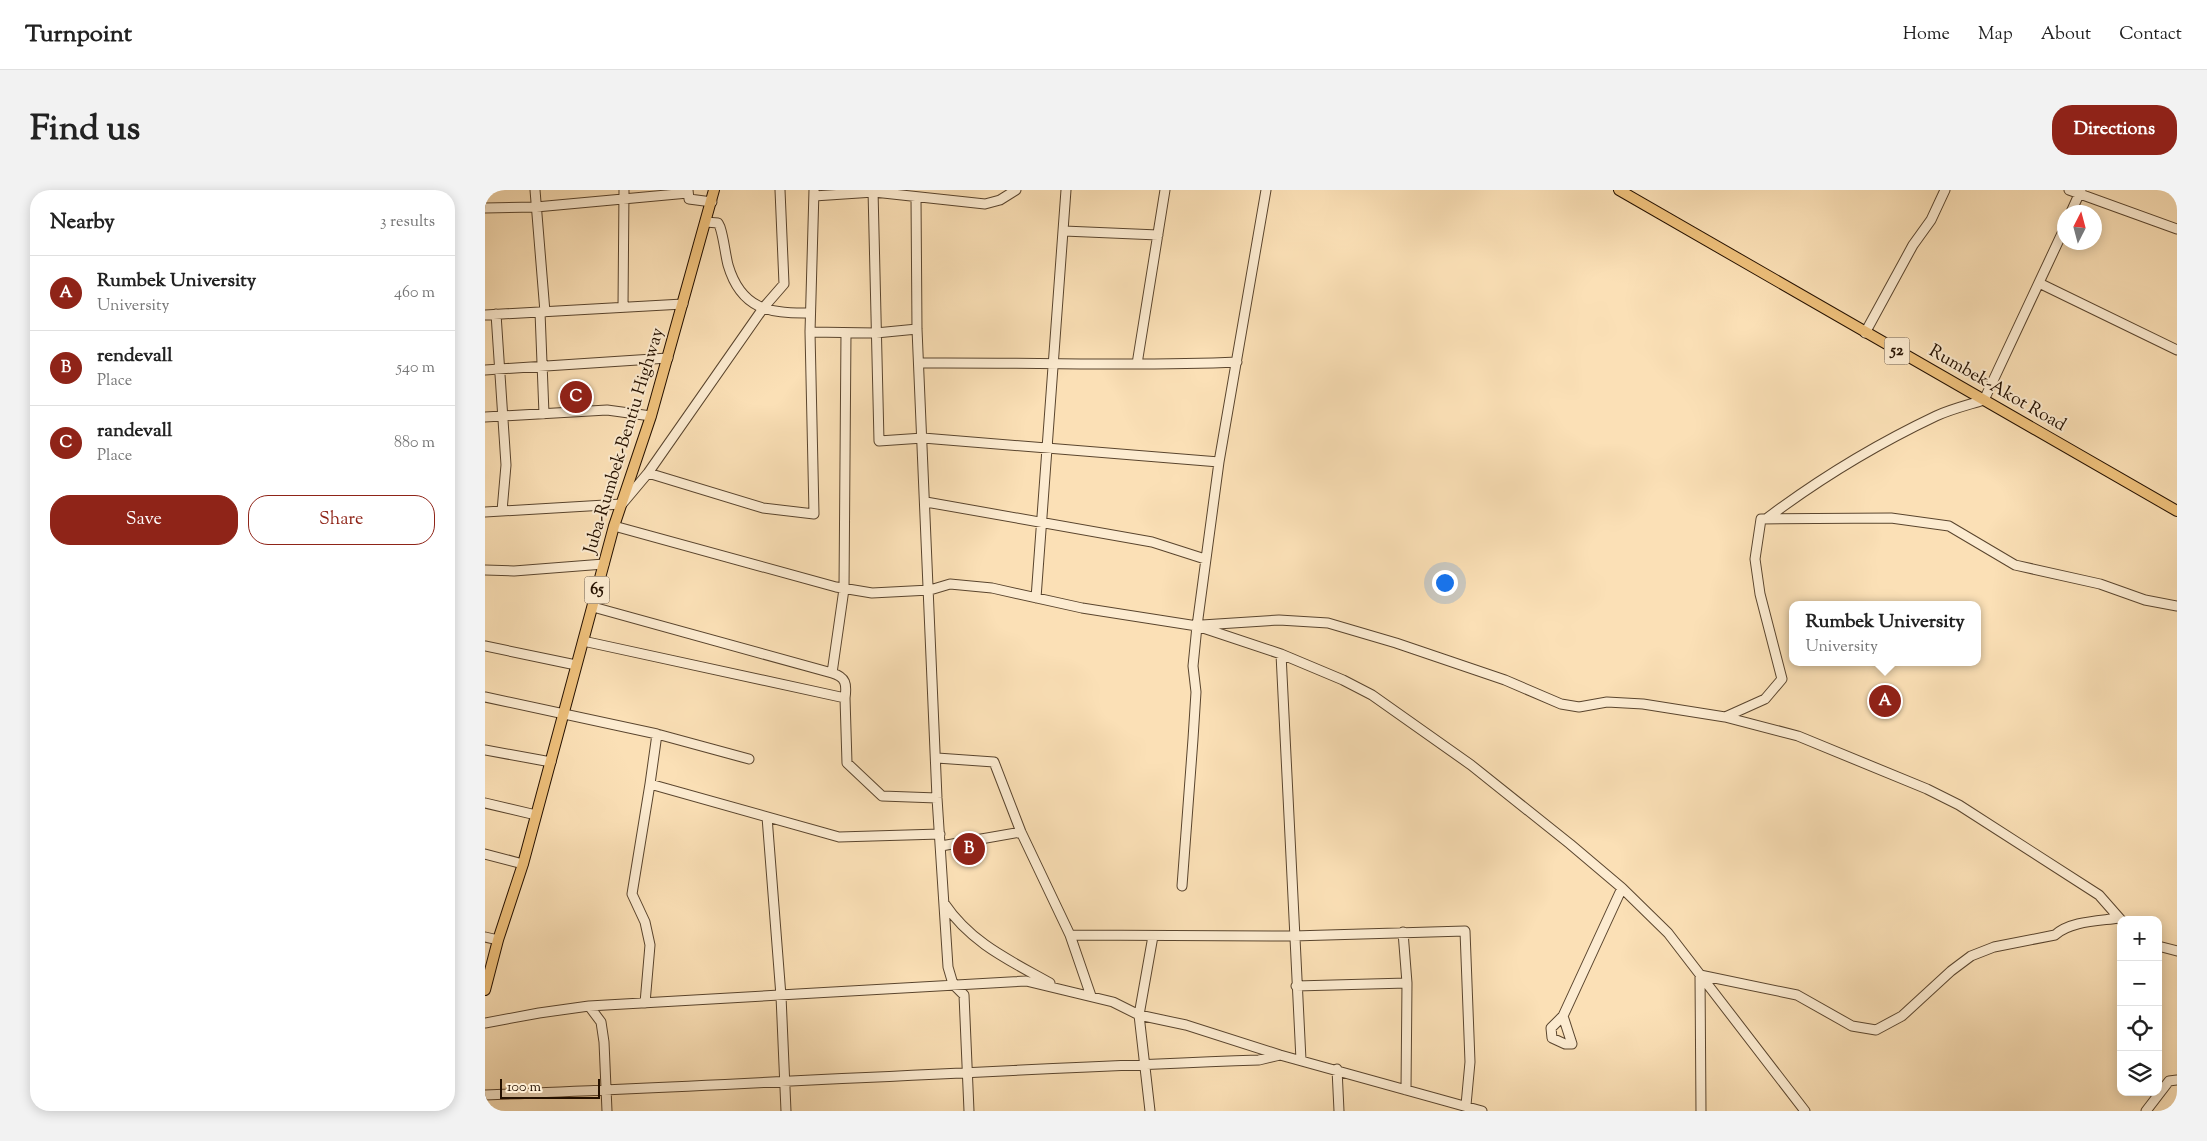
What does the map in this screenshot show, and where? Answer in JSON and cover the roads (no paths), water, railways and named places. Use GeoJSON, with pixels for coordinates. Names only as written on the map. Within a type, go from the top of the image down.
{"type":"FeatureCollection","features":[{"type":"Feature","properties":{"kind":"main road","name":"Juba-Rumbek-Bentiu Highway"},"geometry":{"type":"LineString","coordinates":[[485,987],[523,864],[604,564],[651,416],[714,190]]}},
{"type":"Feature","properties":{"kind":"main road","name":"Rumbek-Akot Road"},"geometry":{"type":"LineString","coordinates":[[1619,190],[2177,511]]}},
{"type":"Feature","properties":{"kind":"street"},"geometry":{"type":"LineString","coordinates":[[535,190],[543,312],[544,414]]}},
{"type":"Feature","properties":{"kind":"street"},"geometry":{"type":"LineString","coordinates":[[485,512],[622,504],[648,473],[764,307],[785,284],[780,190]]}},
{"type":"Feature","properties":{"kind":"street"},"geometry":{"type":"LineString","coordinates":[[648,473],[763,508],[814,514],[810,332],[814,193],[873,191],[916,198],[985,204],[1000,200],[1017,190]]}},
{"type":"Feature","properties":{"kind":"street"},"geometry":{"type":"LineString","coordinates":[[1036,598],[1066,190]]}},
{"type":"Feature","properties":{"kind":"street"},"geometry":{"type":"LineString","coordinates":[[1137,364],[1165,190]]}},
{"type":"Feature","properties":{"kind":"street"},"geometry":{"type":"LineString","coordinates":[[1183,886],[1196,692],[1193,666],[1197,626],[1219,462],[1266,190]]}},
{"type":"Feature","properties":{"kind":"street"},"geometry":{"type":"LineString","coordinates":[[1865,333],[1913,245],[1931,220],[1945,190]]}},
{"type":"Feature","properties":{"kind":"street"},"geometry":{"type":"LineString","coordinates":[[2069,190],[2081,192],[2177,229]]}},
{"type":"Feature","properties":{"kind":"street"},"geometry":{"type":"LineString","coordinates":[[873,191],[879,441],[923,438],[1219,462]]}},
{"type":"Feature","properties":{"kind":"street"},"geometry":{"type":"LineString","coordinates":[[485,208],[536,207],[625,194],[688,192],[689,199],[712,202]]}},
{"type":"Feature","properties":{"kind":"street"},"geometry":{"type":"LineString","coordinates":[[2074,205],[2081,192]]}},
{"type":"Feature","properties":{"kind":"street"},"geometry":{"type":"LineString","coordinates":[[623,307],[625,194]]}},
{"type":"Feature","properties":{"kind":"street"},"geometry":{"type":"LineString","coordinates":[[916,198],[917,329],[930,590],[937,798],[948,967],[953,984],[964,995],[969,1111]]}},
{"type":"Feature","properties":{"kind":"street"},"geometry":{"type":"LineString","coordinates":[[706,222],[718,224],[720,227],[728,265],[742,296],[749,302],[764,307],[793,313],[810,313]]}},
{"type":"Feature","properties":{"kind":"street"},"geometry":{"type":"LineString","coordinates":[[1064,231],[1158,235]]}},
{"type":"Feature","properties":{"kind":"street"},"geometry":{"type":"LineString","coordinates":[[1766,519],[1798,495],[1852,461],[1938,416],[1983,400],[2057,244]]}},
{"type":"Feature","properties":{"kind":"street"},"geometry":{"type":"LineString","coordinates":[[2039,282],[2177,350]]}},
{"type":"Feature","properties":{"kind":"street"},"geometry":{"type":"LineString","coordinates":[[485,315],[683,304]]}},
{"type":"Feature","properties":{"kind":"street"},"geometry":{"type":"LineString","coordinates":[[496,314],[501,417],[506,465],[502,511]]}},
{"type":"Feature","properties":{"kind":"street"},"geometry":{"type":"LineString","coordinates":[[810,332],[876,333],[917,329]]}},
{"type":"Feature","properties":{"kind":"street"},"geometry":{"type":"LineString","coordinates":[[832,673],[844,589],[846,333]]}},
{"type":"Feature","properties":{"kind":"street"},"geometry":{"type":"LineString","coordinates":[[485,370],[668,358]]}},
{"type":"Feature","properties":{"kind":"street"},"geometry":{"type":"LineString","coordinates":[[919,363],[1054,362],[1165,365],[1237,362]]}},
{"type":"Feature","properties":{"kind":"street"},"geometry":{"type":"LineString","coordinates":[[485,417],[607,410],[651,416]]}},
{"type":"Feature","properties":{"kind":"street"},"geometry":{"type":"LineString","coordinates":[[926,502],[1152,542],[1205,559]]}},
{"type":"Feature","properties":{"kind":"street"},"geometry":{"type":"LineString","coordinates":[[1725,717],[1765,699],[1782,680],[1761,594],[1755,559],[1761,519],[1891,518],[1949,526],[2015,566],[2100,584],[2145,600],[2177,606]]}},
{"type":"Feature","properties":{"kind":"street"},"geometry":{"type":"LineString","coordinates":[[615,526],[844,589],[873,593],[930,590],[950,584],[991,588],[1082,608],[1197,626],[1281,654],[1343,680],[1372,695],[1501,788],[1622,888],[1668,933],[1805,1111]]}},
{"type":"Feature","properties":{"kind":"street"},"geometry":{"type":"LineString","coordinates":[[485,570],[514,571],[604,564]]}},
{"type":"Feature","properties":{"kind":"street"},"geometry":{"type":"LineString","coordinates":[[593,607],[841,675],[845,680],[847,764],[882,796],[937,798]]}},
{"type":"Feature","properties":{"kind":"street"},"geometry":{"type":"LineString","coordinates":[[1197,626],[1279,620],[1328,623],[1397,643],[1505,680],[1561,704],[1579,707],[1607,702],[1643,704],[1725,717],[1798,736],[1927,789],[1959,805],[2099,895],[2117,916]]}},
{"type":"Feature","properties":{"kind":"street"},"geometry":{"type":"LineString","coordinates":[[583,641],[845,698]]}},
{"type":"Feature","properties":{"kind":"street"},"geometry":{"type":"LineString","coordinates":[[485,646],[576,665]]}},
{"type":"Feature","properties":{"kind":"street"},"geometry":{"type":"LineString","coordinates":[[1281,654],[1293,936],[1301,1060]]}},
{"type":"Feature","properties":{"kind":"street"},"geometry":{"type":"LineString","coordinates":[[485,696],[657,734],[749,759]]}},
{"type":"Feature","properties":{"kind":"street"},"geometry":{"type":"LineString","coordinates":[[645,1004],[649,945],[645,922],[632,894],[657,734]]}},
{"type":"Feature","properties":{"kind":"street"},"geometry":{"type":"LineString","coordinates":[[485,750],[551,762]]}},
{"type":"Feature","properties":{"kind":"street"},"geometry":{"type":"LineString","coordinates":[[937,758],[994,762],[1021,832],[1070,935],[1091,996]]}},
{"type":"Feature","properties":{"kind":"street"},"geometry":{"type":"LineString","coordinates":[[650,784],[839,837],[940,834]]}},
{"type":"Feature","properties":{"kind":"street"},"geometry":{"type":"LineString","coordinates":[[485,803],[536,816]]}},
{"type":"Feature","properties":{"kind":"street"},"geometry":{"type":"LineString","coordinates":[[767,817],[781,996],[786,1111]]}},
{"type":"Feature","properties":{"kind":"street"},"geometry":{"type":"LineString","coordinates":[[941,846],[1021,832]]}},
{"type":"Feature","properties":{"kind":"street"},"geometry":{"type":"LineString","coordinates":[[485,854],[523,864]]}},
{"type":"Feature","properties":{"kind":"street"},"geometry":{"type":"LineString","coordinates":[[1563,1016],[1622,888]]}},
{"type":"Feature","properties":{"kind":"street"},"geometry":{"type":"LineString","coordinates":[[944,902],[953,916],[994,953],[1057,987]]}},
{"type":"Feature","properties":{"kind":"street"},"geometry":{"type":"LineString","coordinates":[[1700,975],[1797,995],[1852,1026],[1876,1030],[1902,1016],[1951,971],[1971,956],[1994,947],[2055,935],[2060,930],[2085,923],[2117,919]]}},
{"type":"Feature","properties":{"kind":"street"},"geometry":{"type":"LineString","coordinates":[[1070,935],[1293,936],[1465,931],[1470,1062],[1466,1105]]}},
{"type":"Feature","properties":{"kind":"street"},"geometry":{"type":"LineString","coordinates":[[1403,932],[1407,983],[1406,1090]]}},
{"type":"Feature","properties":{"kind":"street"},"geometry":{"type":"LineString","coordinates":[[1150,1111],[1139,1015],[1153,936]]}},
{"type":"Feature","properties":{"kind":"street"},"geometry":{"type":"LineString","coordinates":[[485,937],[498,940]]}},
{"type":"Feature","properties":{"kind":"street"},"geometry":{"type":"LineString","coordinates":[[2162,947],[2177,951]]}},
{"type":"Feature","properties":{"kind":"street"},"geometry":{"type":"LineString","coordinates":[[1700,975],[1701,1111]]}},
{"type":"Feature","properties":{"kind":"street"},"geometry":{"type":"LineString","coordinates":[[485,1023],[539,1012],[589,1006],[1026,981],[1113,1002],[1139,1015],[1186,1025],[1280,1055],[1337,1069],[1482,1111]]}},
{"type":"Feature","properties":{"kind":"street"},"geometry":{"type":"LineString","coordinates":[[1296,986],[1407,983]]}},
{"type":"Feature","properties":{"kind":"street"},"geometry":{"type":"LineString","coordinates":[[589,1006],[601,1022],[604,1042],[607,1111]]}},
{"type":"Feature","properties":{"kind":"street"},"geometry":{"type":"LineString","coordinates":[[485,1095],[785,1083],[967,1071],[1259,1060],[1280,1055]]}},
{"type":"Feature","properties":{"kind":"street"},"geometry":{"type":"LineString","coordinates":[[1337,1069],[1339,1111]]}},
{"type":"Feature","properties":{"kind":"street"},"geometry":{"type":"LineString","coordinates":[[2146,1111],[2169,1081],[2177,1080]]}},
{"type":"Feature","properties":{"kind":"place","name":"randevall"},"geometry":{"type":"Point","coordinates":[576,397]}},
{"type":"Feature","properties":{"kind":"place","name":"Rumbek University"},"geometry":{"type":"Point","coordinates":[1885,701]}},
{"type":"Feature","properties":{"kind":"place","name":"rendevall"},"geometry":{"type":"Point","coordinates":[969,849]}}]}
